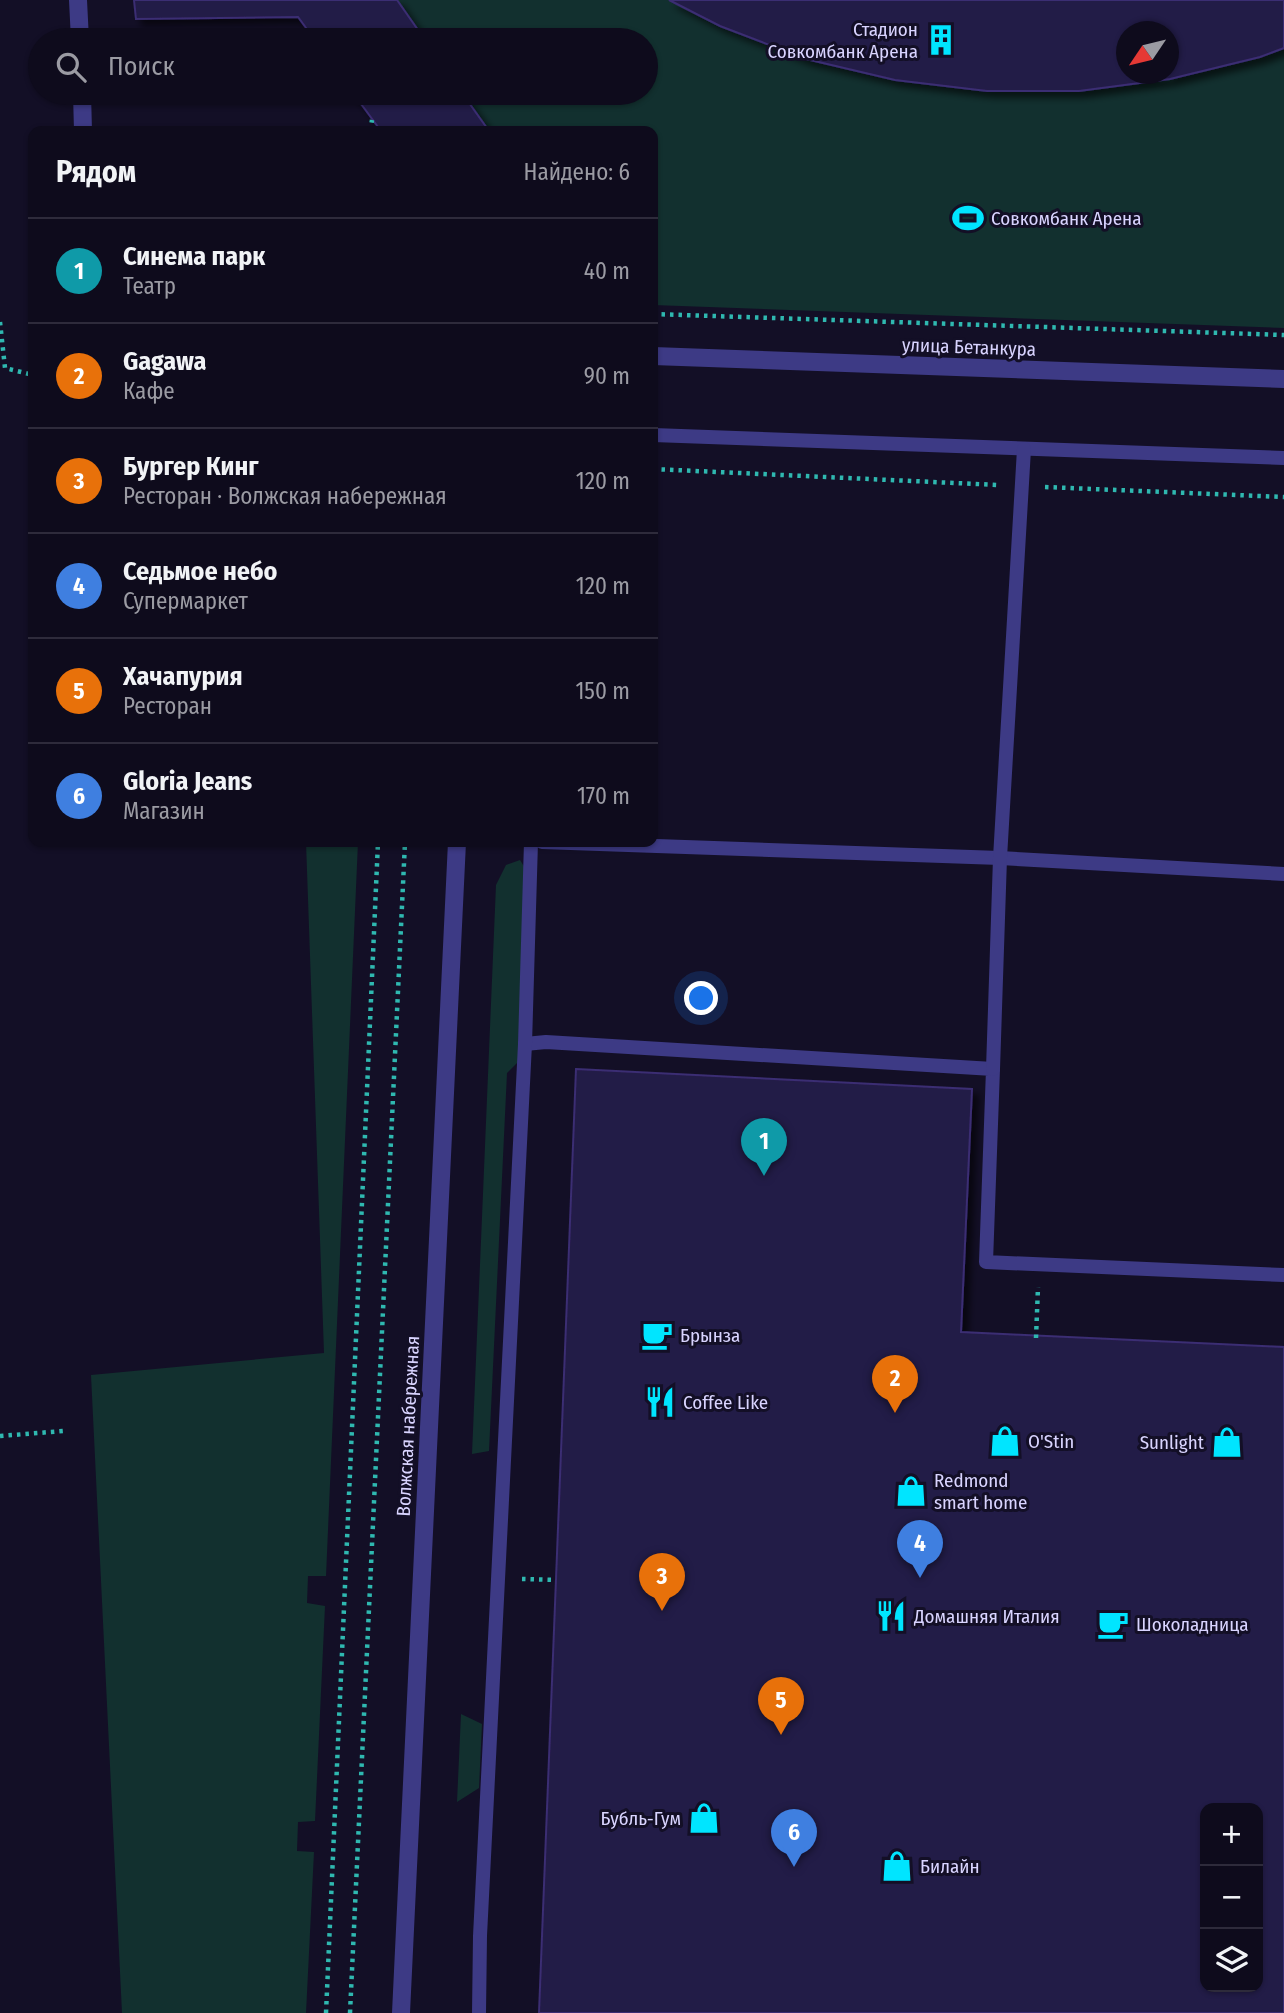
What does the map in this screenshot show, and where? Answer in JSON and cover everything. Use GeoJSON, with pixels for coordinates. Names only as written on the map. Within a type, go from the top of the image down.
{"type":"FeatureCollection","features":[{"type":"Feature","properties":{"kind":"street"},"geometry":{"type":"LineString","coordinates":[[78,0],[79,28]]}},
{"type":"Feature","properties":{"kind":"street"},"geometry":{"type":"LineString","coordinates":[[82,105],[83,126]]}},
{"type":"Feature","properties":{"kind":"street","name":"улица Бетанкура"},"geometry":{"type":"LineString","coordinates":[[658,356],[1284,379]]}},
{"type":"Feature","properties":{"kind":"street","name":"Волжская набережная"},"geometry":{"type":"LineString","coordinates":[[401,2013],[457,847]]}},
{"type":"Feature","properties":{"kind":"lane"},"geometry":{"type":"LineString","coordinates":[[658,435],[1284,458]]}},
{"type":"Feature","properties":{"kind":"lane"},"geometry":{"type":"LineString","coordinates":[[1024,449],[1000,858],[986,1262],[1284,1275]]}},
{"type":"Feature","properties":{"kind":"lane"},"geometry":{"type":"LineString","coordinates":[[658,846],[1000,858],[1284,874]]}},
{"type":"Feature","properties":{"kind":"lane"},"geometry":{"type":"LineString","coordinates":[[479,2013],[480,1936],[525,1044],[531,847]]}},
{"type":"Feature","properties":{"kind":"lane"},"geometry":{"type":"LineString","coordinates":[[525,1044],[545,1042],[993,1069]]}},
{"type":"Feature","properties":{"kind":"path"},"geometry":{"type":"LineString","coordinates":[[371,126],[373,120]]}},
{"type":"Feature","properties":{"kind":"path"},"geometry":{"type":"LineString","coordinates":[[658,314],[1284,335]]}},
{"type":"Feature","properties":{"kind":"path"},"geometry":{"type":"LineString","coordinates":[[0,322],[2,368],[28,374]]}},
{"type":"Feature","properties":{"kind":"path"},"geometry":{"type":"LineString","coordinates":[[658,470],[1284,496]]}},
{"type":"Feature","properties":{"kind":"path"},"geometry":{"type":"LineString","coordinates":[[326,2013],[378,847]]}},
{"type":"Feature","properties":{"kind":"path"},"geometry":{"type":"LineString","coordinates":[[350,2013],[405,847]]}},
{"type":"Feature","properties":{"kind":"path"},"geometry":{"type":"LineString","coordinates":[[1036,1338],[1039,1264]]}},
{"type":"Feature","properties":{"kind":"path"},"geometry":{"type":"LineString","coordinates":[[0,1436],[63,1430]]}},
{"type":"Feature","properties":{"kind":"path"},"geometry":{"type":"LineString","coordinates":[[517,1579],[556,1580]]}},
{"type":"Feature","properties":{"kind":"green space","name":"Совкомбанк Арена"},"geometry":{"type":"Polygon","coordinates":[[[134,0],[1284,0],[1284,328],[658,305],[658,126],[377,126],[362,105],[658,105],[658,28],[306,28],[298,17],[136,19],[134,0]]]}},
{"type":"Feature","properties":{"kind":"green space"},"geometry":{"type":"Polygon","coordinates":[[[306,847],[358,847],[326,1576],[308,1576],[307,1603],[325,1606],[315,1821],[298,1822],[297,1851],[314,1852],[306,2013],[122,2013],[91,1375],[324,1353],[306,847]]]}},
{"type":"Feature","properties":{"kind":"green space"},"geometry":{"type":"Polygon","coordinates":[[[520,860],[525,868],[518,1062],[507,1073],[489,1451],[472,1454],[496,885],[506,865],[520,860]]]}},
{"type":"Feature","properties":{"kind":"green space"},"geometry":{"type":"Polygon","coordinates":[[[461,1714],[482,1724],[479,1788],[457,1802],[461,1714]]]}},
{"type":"Feature","properties":{"kind":"building"},"geometry":{"type":"Polygon","coordinates":[[[134,0],[397,0],[417,28],[306,28],[298,17],[136,19],[134,0]]]}},
{"type":"Feature","properties":{"kind":"building","name":"Стадион Совкомбанк Арена"},"geometry":{"type":"Polygon","coordinates":[[[669,0],[1284,0],[1284,48],[1260,57],[1179,77],[1179,21],[1116,21],[1116,84],[1132,84],[1079,91],[987,91],[895,80],[806,59],[720,26],[669,0]]]}},
{"type":"Feature","properties":{"kind":"building"},"geometry":{"type":"Polygon","coordinates":[[[362,105],[471,105],[485,126],[377,126],[362,105]]]}},
{"type":"Feature","properties":{"kind":"building"},"geometry":{"type":"Polygon","coordinates":[[[576,1069],[972,1089],[961,1332],[1284,1347],[1284,2013],[539,2013],[576,1069]]]}},
{"type":"Feature","properties":{"kind":"place","name":"Стадион Совкомбанк Арена"},"geometry":{"type":"Point","coordinates":[941,40]}},
{"type":"Feature","properties":{"kind":"place","name":"Совкомбанк Арена"},"geometry":{"type":"Point","coordinates":[968,218]}},
{"type":"Feature","properties":{"kind":"place","name":"Синема парк"},"geometry":{"type":"Point","coordinates":[764,1176]}},
{"type":"Feature","properties":{"kind":"place","name":"Брынза"},"geometry":{"type":"Point","coordinates":[657,1335]}},
{"type":"Feature","properties":{"kind":"place","name":"Coffee Like"},"geometry":{"type":"Point","coordinates":[660,1402]}},
{"type":"Feature","properties":{"kind":"place","name":"Gagawa"},"geometry":{"type":"Point","coordinates":[895,1413]}},
{"type":"Feature","properties":{"kind":"place","name":"O'Stin"},"geometry":{"type":"Point","coordinates":[1005,1441]}},
{"type":"Feature","properties":{"kind":"place","name":"Sunlight"},"geometry":{"type":"Point","coordinates":[1227,1442]}},
{"type":"Feature","properties":{"kind":"place","name":"Redmond smart home"},"geometry":{"type":"Point","coordinates":[911,1491]}},
{"type":"Feature","properties":{"kind":"place","name":"Седьмое небо"},"geometry":{"type":"Point","coordinates":[920,1578]}},
{"type":"Feature","properties":{"kind":"place","name":"Бургер Кинг"},"geometry":{"type":"Point","coordinates":[662,1611]}},
{"type":"Feature","properties":{"kind":"place","name":"Домашняя Италия"},"geometry":{"type":"Point","coordinates":[891,1616]}},
{"type":"Feature","properties":{"kind":"place","name":"Шоколадница"},"geometry":{"type":"Point","coordinates":[1113,1624]}},
{"type":"Feature","properties":{"kind":"place","name":"Хачапурия"},"geometry":{"type":"Point","coordinates":[781,1735]}},
{"type":"Feature","properties":{"kind":"place","name":"Бубль-Гум"},"geometry":{"type":"Point","coordinates":[704,1818]}},
{"type":"Feature","properties":{"kind":"place","name":"Билайн"},"geometry":{"type":"Point","coordinates":[897,1866]}},
{"type":"Feature","properties":{"kind":"place","name":"Gloria Jeans"},"geometry":{"type":"Point","coordinates":[794,1867]}}]}
